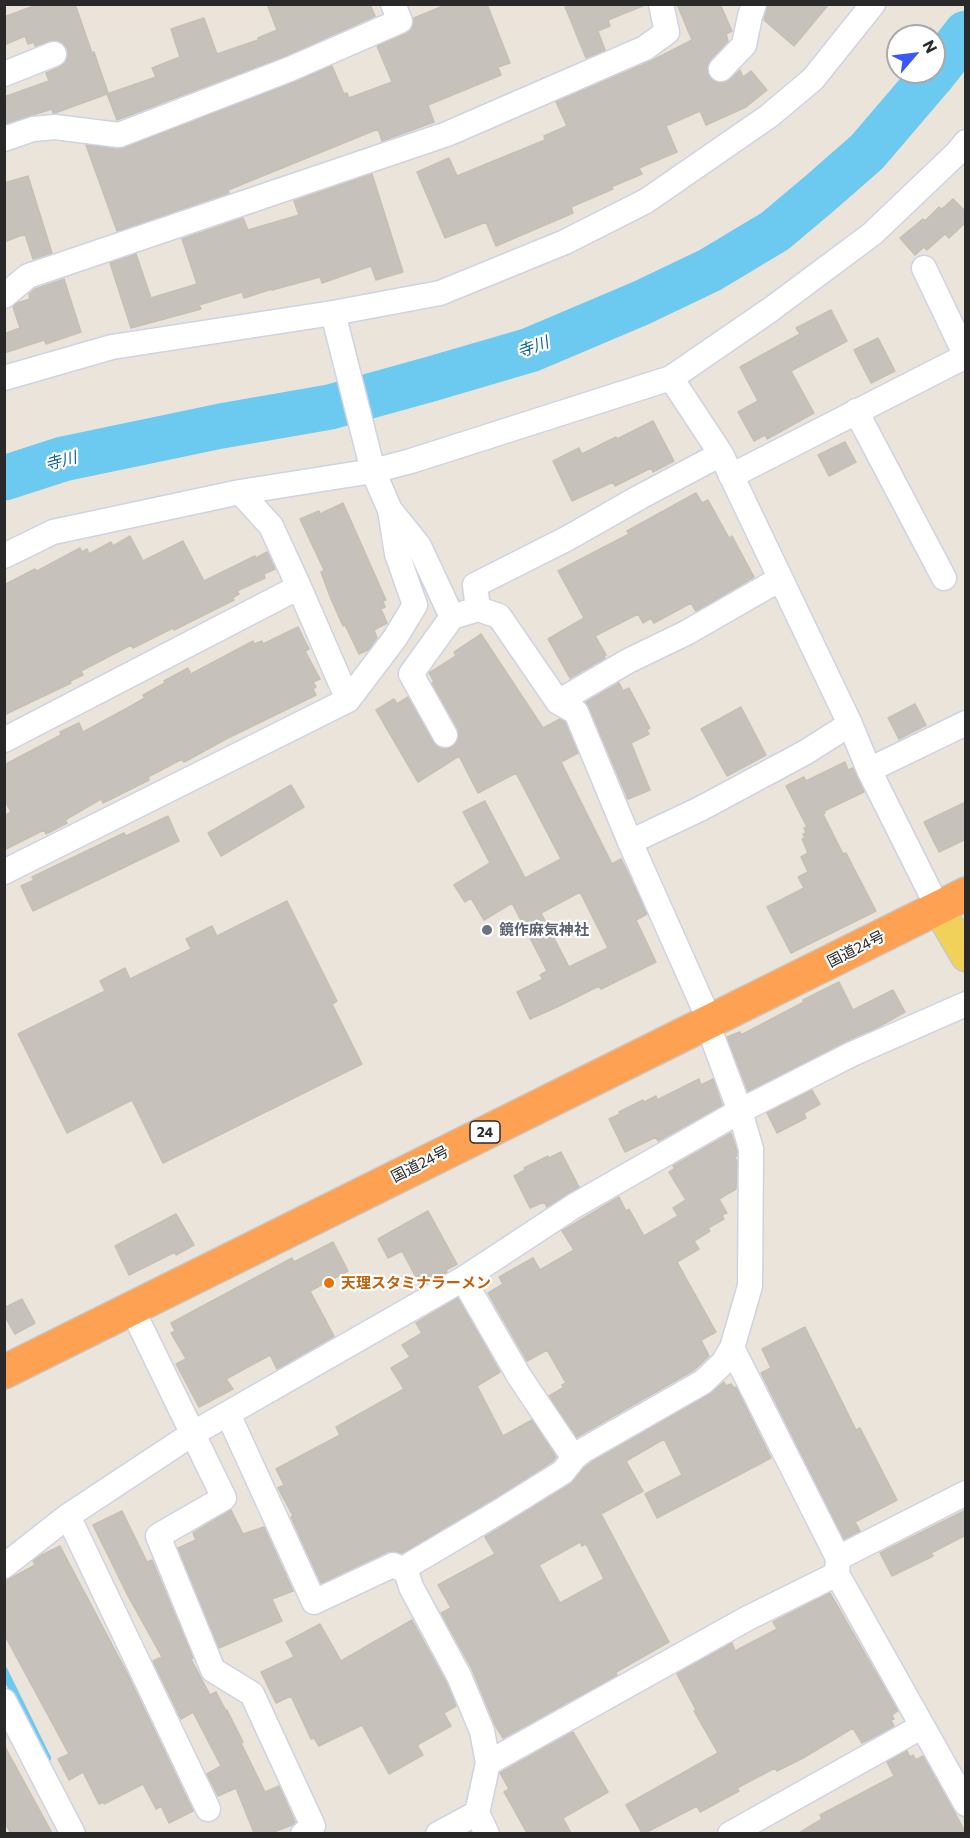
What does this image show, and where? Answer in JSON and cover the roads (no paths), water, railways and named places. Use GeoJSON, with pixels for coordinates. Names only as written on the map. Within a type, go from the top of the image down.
{"type":"FeatureCollection","features":[{"type":"Feature","properties":{"kind":"highway","name":"国道24号"},"geometry":{"type":"LineString","coordinates":[[4,1372],[952,901]]}},
{"type":"Feature","properties":{"kind":"main road"},"geometry":{"type":"LineString","coordinates":[[952,901],[966,956]]}},
{"type":"Feature","properties":{"kind":"street"},"geometry":{"type":"LineString","coordinates":[[4,296],[28,276],[447,134],[645,48],[667,32],[661,4]]}},
{"type":"Feature","properties":{"kind":"street"},"geometry":{"type":"LineString","coordinates":[[721,69],[744,45],[754,4]]}},
{"type":"Feature","properties":{"kind":"street"},"geometry":{"type":"LineString","coordinates":[[4,378],[112,347],[334,317],[440,293],[565,242],[646,201],[769,116],[813,79],[873,4]]}},
{"type":"Feature","properties":{"kind":"street"},"geometry":{"type":"LineString","coordinates":[[4,139],[33,129],[54,127],[119,135],[290,69],[396,13]]}},
{"type":"Feature","properties":{"kind":"street"},"geometry":{"type":"LineString","coordinates":[[4,74],[54,54]]}},
{"type":"Feature","properties":{"kind":"street"},"geometry":{"type":"LineString","coordinates":[[4,556],[53,532],[371,465],[411,461],[671,378],[770,310],[872,234],[966,142]]}},
{"type":"Feature","properties":{"kind":"street"},"geometry":{"type":"LineString","coordinates":[[731,476],[966,356],[924,268]]}},
{"type":"Feature","properties":{"kind":"street"},"geometry":{"type":"LineString","coordinates":[[4,872],[348,700],[394,638],[415,605],[397,554],[390,510],[371,465],[334,317]]}},
{"type":"Feature","properties":{"kind":"street"},"geometry":{"type":"LineString","coordinates":[[671,378],[721,454],[850,724],[869,770],[952,901]]}},
{"type":"Feature","properties":{"kind":"street"},"geometry":{"type":"LineString","coordinates":[[856,411],[944,578]]}},
{"type":"Feature","properties":{"kind":"street"},"geometry":{"type":"LineString","coordinates":[[478,609],[475,585],[721,454]]}},
{"type":"Feature","properties":{"kind":"street"},"geometry":{"type":"LineString","coordinates":[[240,492],[272,526],[348,700]]}},
{"type":"Feature","properties":{"kind":"street"},"geometry":{"type":"LineString","coordinates":[[390,510],[419,546],[452,617]]}},
{"type":"Feature","properties":{"kind":"street"},"geometry":{"type":"LineString","coordinates":[[558,702],[780,579]]}},
{"type":"Feature","properties":{"kind":"street"},"geometry":{"type":"LineString","coordinates":[[4,740],[299,587]]}},
{"type":"Feature","properties":{"kind":"street"},"geometry":{"type":"LineString","coordinates":[[406,1571],[411,1564],[563,1472],[574,1458],[703,1382],[723,1363],[732,1348],[750,1286],[751,1149],[703,1006],[630,842],[576,712],[558,702],[499,616],[478,609],[452,617],[411,674],[445,735]]}},
{"type":"Feature","properties":{"kind":"street"},"geometry":{"type":"LineString","coordinates":[[869,770],[966,723]]}},
{"type":"Feature","properties":{"kind":"street"},"geometry":{"type":"LineString","coordinates":[[630,842],[700,809],[806,752],[850,724]]}},
{"type":"Feature","properties":{"kind":"street"},"geometry":{"type":"LineString","coordinates":[[4,1566],[68,1516],[192,1434],[463,1279],[574,1206],[740,1111],[852,1054],[966,1004]]}},
{"type":"Feature","properties":{"kind":"street"},"geometry":{"type":"LineString","coordinates":[[463,1279],[519,1376],[574,1458]]}},
{"type":"Feature","properties":{"kind":"street"},"geometry":{"type":"LineString","coordinates":[[132,1309],[224,1498],[158,1536],[213,1670],[252,1694],[313,1826],[303,1833]]}},
{"type":"Feature","properties":{"kind":"street"},"geometry":{"type":"LineString","coordinates":[[732,1348],[837,1566],[921,1727],[966,1804]]}},
{"type":"Feature","properties":{"kind":"street"},"geometry":{"type":"LineString","coordinates":[[228,1414],[314,1602],[393,1565],[406,1571],[411,1587],[459,1676],[483,1731],[488,1763],[482,1823],[438,1833]]}},
{"type":"Feature","properties":{"kind":"street"},"geometry":{"type":"LineString","coordinates":[[488,1763],[966,1493]]}},
{"type":"Feature","properties":{"kind":"street"},"geometry":{"type":"LineString","coordinates":[[68,1516],[208,1809]]}},
{"type":"Feature","properties":{"kind":"street"},"geometry":{"type":"LineString","coordinates":[[4,1701],[73,1833]]}},
{"type":"Feature","properties":{"kind":"street"},"geometry":{"type":"LineString","coordinates":[[730,1833],[921,1727]]}},
{"type":"Feature","properties":{"kind":"waterway","name":"寺川"},"geometry":{"type":"LineString","coordinates":[[4,478],[63,459],[221,426],[330,407],[530,350],[641,303],[710,270],[775,231],[867,152],[966,33]]}},
{"type":"Feature","properties":{"kind":"waterway"},"geometry":{"type":"LineString","coordinates":[[4,1671],[47,1758]]}},
{"type":"Feature","properties":{"kind":"place","name":"鏡作麻気神社"},"geometry":{"type":"Point","coordinates":[487,930]}},
{"type":"Feature","properties":{"kind":"place","name":"天理スタミナラーメン"},"geometry":{"type":"Point","coordinates":[329,1283]}}]}
